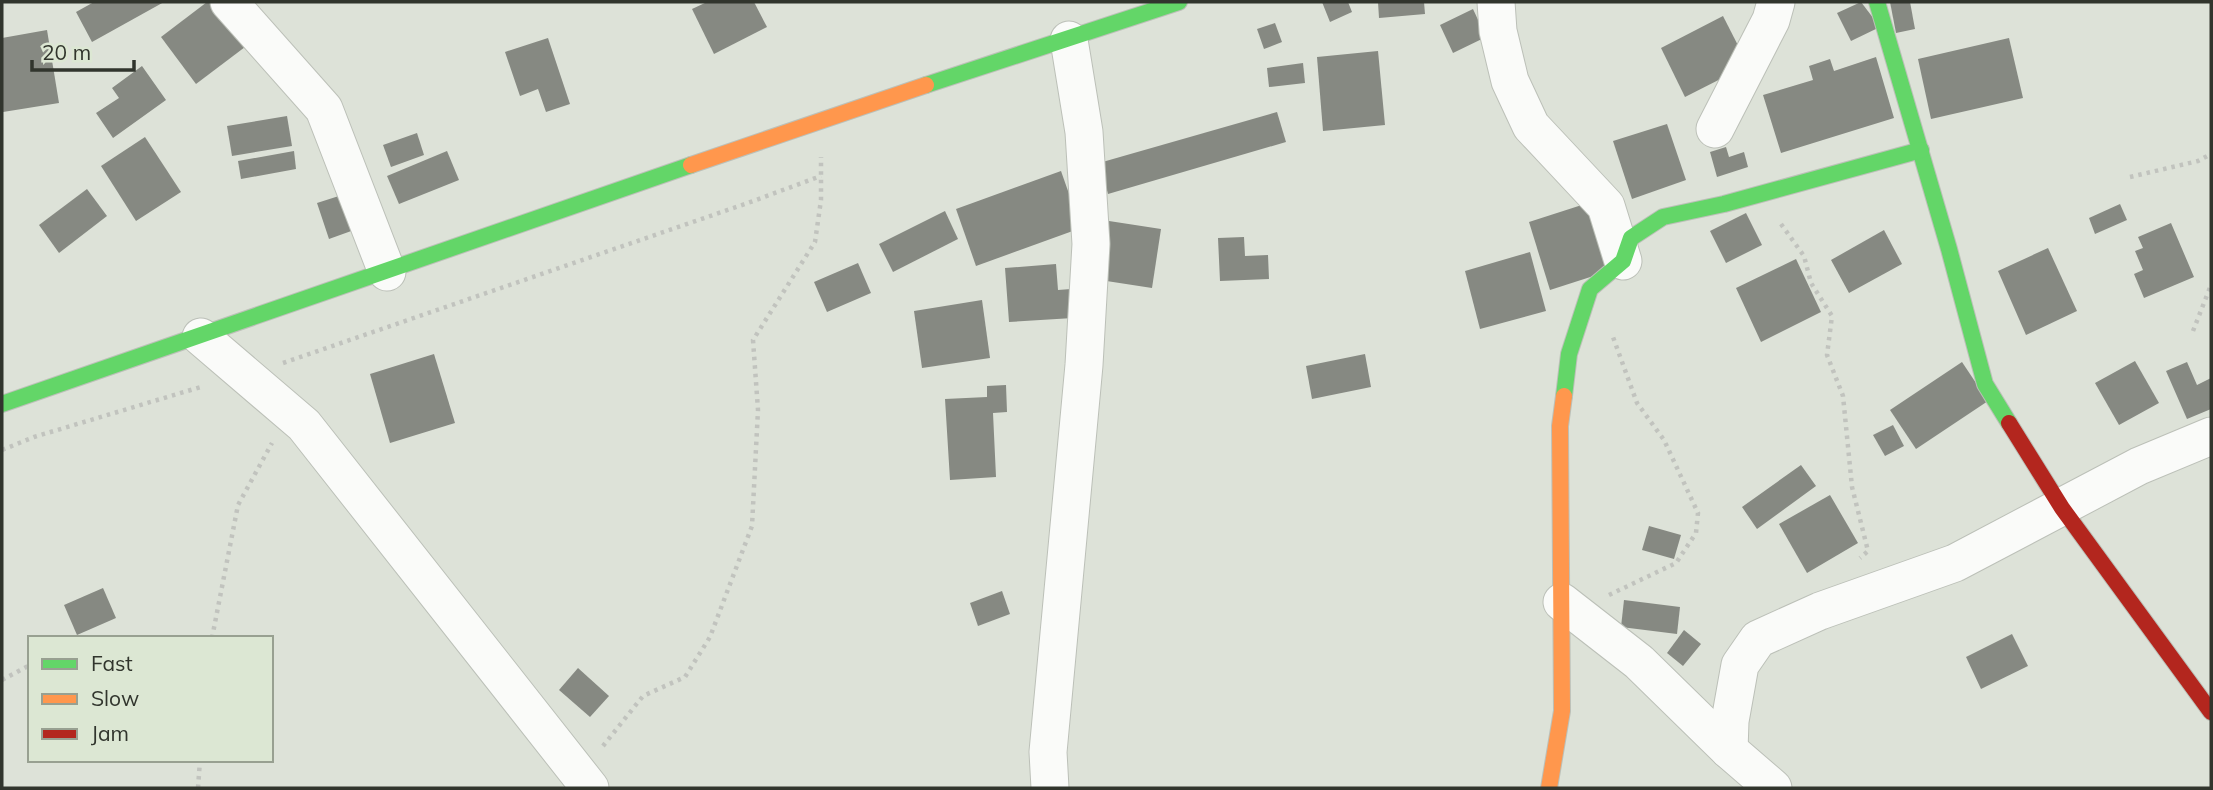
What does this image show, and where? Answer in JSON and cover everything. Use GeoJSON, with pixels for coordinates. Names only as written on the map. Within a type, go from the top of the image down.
{"type":"FeatureCollection","features":[{"type":"Feature","properties":{"kind":"street"},"geometry":{"type":"LineString","coordinates":[[229,2],[324,110],[387,272]]}},
{"type":"Feature","properties":{"kind":"street"},"geometry":{"type":"LineString","coordinates":[[1496,2],[1498,32],[1510,81],[1531,126],[1606,206],[1623,261]]}},
{"type":"Feature","properties":{"kind":"street"},"geometry":{"type":"LineString","coordinates":[[1715,129],[1771,20],[1776,2]]}},
{"type":"Feature","properties":{"kind":"street"},"geometry":{"type":"LineString","coordinates":[[1877,2],[1985,384],[2062,508],[2211,712]]}},
{"type":"Feature","properties":{"kind":"street"},"geometry":{"type":"LineString","coordinates":[[2,404],[821,120],[1069,40],[1168,3]]}},
{"type":"Feature","properties":{"kind":"street"},"geometry":{"type":"LineString","coordinates":[[1051,788],[1048,752],[1084,365],[1091,244],[1084,132],[1069,40]]}},
{"type":"Feature","properties":{"kind":"street"},"geometry":{"type":"LineString","coordinates":[[1549,788],[1562,711],[1568,606],[1560,426],[1569,354],[1590,289],[1623,261],[1631,238],[1663,217],[1724,204],[1921,150]]}},
{"type":"Feature","properties":{"kind":"street"},"geometry":{"type":"LineString","coordinates":[[201,337],[304,425],[585,781]]}},
{"type":"Feature","properties":{"kind":"street"},"geometry":{"type":"LineString","coordinates":[[1729,750],[1730,722],[1740,665],[1758,639],[1820,611],[1955,563],[2138,466],[2211,436]]}},
{"type":"Feature","properties":{"kind":"street"},"geometry":{"type":"LineString","coordinates":[[1568,606],[1639,662],[1729,750],[1773,788]]}},
{"type":"Feature","properties":{"kind":"path"},"geometry":{"type":"LineString","coordinates":[[585,781],[643,696],[685,677],[710,637],[752,526],[758,410],[753,340],[815,242],[821,200],[821,120]]}},
{"type":"Feature","properties":{"kind":"path"},"geometry":{"type":"LineString","coordinates":[[2130,177],[2198,161],[2211,154]]}},
{"type":"Feature","properties":{"kind":"path"},"geometry":{"type":"LineString","coordinates":[[2,450],[34,437],[170,394],[246,375],[821,176]]}},
{"type":"Feature","properties":{"kind":"path"},"geometry":{"type":"LineString","coordinates":[[1778,220],[1804,256],[1811,283],[1832,316],[1828,355],[1843,396],[1852,487],[1868,551],[1851,565]]}},
{"type":"Feature","properties":{"kind":"path"},"geometry":{"type":"LineString","coordinates":[[2193,331],[2211,285]]}},
{"type":"Feature","properties":{"kind":"path"},"geometry":{"type":"LineString","coordinates":[[1568,606],[1676,564],[1696,533],[1698,513],[1664,440],[1637,403],[1614,338],[1590,289]]}},
{"type":"Feature","properties":{"kind":"path"},"geometry":{"type":"LineString","coordinates":[[212,636],[238,505],[289,412]]}},
{"type":"Feature","properties":{"kind":"path"},"geometry":{"type":"LineString","coordinates":[[2,680],[28,666]]}},
{"type":"Feature","properties":{"kind":"path"},"geometry":{"type":"LineString","coordinates":[[198,788],[200,762]]}},
{"type":"Feature","properties":{"kind":"building"},"geometry":{"type":"Polygon","coordinates":[[[94,2],[164,2],[92,42],[76,12],[94,2]]]}},
{"type":"Feature","properties":{"kind":"building"},"geometry":{"type":"Polygon","coordinates":[[[210,2],[245,47],[196,84],[161,37],[210,2]]]}},
{"type":"Feature","properties":{"kind":"building"},"geometry":{"type":"Polygon","coordinates":[[[707,2],[754,2],[767,27],[714,54],[692,9],[707,2]]]}},
{"type":"Feature","properties":{"kind":"building"},"geometry":{"type":"Polygon","coordinates":[[[1322,2],[1348,2],[1352,12],[1330,22],[1322,2]]]}},
{"type":"Feature","properties":{"kind":"building"},"geometry":{"type":"Polygon","coordinates":[[[1378,2],[1424,2],[1425,14],[1379,18],[1378,2]]]}},
{"type":"Feature","properties":{"kind":"building"},"geometry":{"type":"Polygon","coordinates":[[[1861,2],[1880,27],[1851,41],[1837,13],[1861,2]]]}},
{"type":"Feature","properties":{"kind":"building"},"geometry":{"type":"Polygon","coordinates":[[[1890,2],[1910,2],[1915,29],[1896,33],[1890,2]]]}},
{"type":"Feature","properties":{"kind":"building"},"geometry":{"type":"Polygon","coordinates":[[[1473,9],[1486,37],[1453,53],[1440,25],[1473,9]]]}},
{"type":"Feature","properties":{"kind":"building"},"geometry":{"type":"Polygon","coordinates":[[[1723,16],[1748,65],[1685,97],[1661,48],[1723,16]]]}},
{"type":"Feature","properties":{"kind":"building"},"geometry":{"type":"Polygon","coordinates":[[[1275,23],[1282,42],[1264,49],[1257,29],[1275,23]]]}},
{"type":"Feature","properties":{"kind":"building"},"geometry":{"type":"Polygon","coordinates":[[[47,30],[59,103],[3,112],[2,38],[47,30]]]}},
{"type":"Feature","properties":{"kind":"building"},"geometry":{"type":"Polygon","coordinates":[[[548,38],[570,104],[546,112],[538,89],[520,96],[505,52],[548,38]]]}},
{"type":"Feature","properties":{"kind":"building"},"geometry":{"type":"Polygon","coordinates":[[[2009,38],[2023,98],[1931,119],[1918,59],[2009,38]]]}},
{"type":"Feature","properties":{"kind":"building"},"geometry":{"type":"Polygon","coordinates":[[[1378,51],[1385,125],[1323,131],[1317,57],[1378,51]]]}},
{"type":"Feature","properties":{"kind":"building"},"geometry":{"type":"Polygon","coordinates":[[[1876,57],[1894,118],[1781,153],[1763,95],[1813,80],[1809,66],[1830,59],[1834,71],[1876,57]]]}},
{"type":"Feature","properties":{"kind":"building"},"geometry":{"type":"Polygon","coordinates":[[[1303,63],[1305,83],[1269,87],[1267,68],[1303,63]]]}},
{"type":"Feature","properties":{"kind":"building"},"geometry":{"type":"Polygon","coordinates":[[[142,66],[166,100],[113,138],[96,113],[119,98],[112,88],[142,66]]]}},
{"type":"Feature","properties":{"kind":"building"},"geometry":{"type":"Polygon","coordinates":[[[1277,112],[1286,142],[1108,194],[1099,163],[1277,112]]]}},
{"type":"Feature","properties":{"kind":"building"},"geometry":{"type":"Polygon","coordinates":[[[287,116],[292,146],[232,156],[227,126],[287,116]]]}},
{"type":"Feature","properties":{"kind":"building"},"geometry":{"type":"Polygon","coordinates":[[[1667,124],[1686,180],[1632,199],[1613,141],[1667,124]]]}},
{"type":"Feature","properties":{"kind":"building"},"geometry":{"type":"Polygon","coordinates":[[[417,133],[424,155],[391,167],[383,145],[417,133]]]}},
{"type":"Feature","properties":{"kind":"building"},"geometry":{"type":"Polygon","coordinates":[[[145,137],[181,192],[136,221],[101,166],[145,137]]]}},
{"type":"Feature","properties":{"kind":"building"},"geometry":{"type":"Polygon","coordinates":[[[1726,147],[1729,157],[1744,152],[1748,167],[1717,177],[1710,152],[1726,147]]]}},
{"type":"Feature","properties":{"kind":"building"},"geometry":{"type":"Polygon","coordinates":[[[294,151],[296,169],[241,179],[238,161],[294,151]]]}},
{"type":"Feature","properties":{"kind":"building"},"geometry":{"type":"Polygon","coordinates":[[[447,151],[459,180],[399,204],[387,176],[447,151]]]}},
{"type":"Feature","properties":{"kind":"building"},"geometry":{"type":"Polygon","coordinates":[[[1061,171],[1081,228],[976,266],[956,209],[1061,171]]]}},
{"type":"Feature","properties":{"kind":"building"},"geometry":{"type":"Polygon","coordinates":[[[87,189],[107,216],[59,253],[39,225],[87,189]]]}},
{"type":"Feature","properties":{"kind":"building"},"geometry":{"type":"Polygon","coordinates":[[[342,195],[354,230],[329,239],[317,203],[342,195]]]}},
{"type":"Feature","properties":{"kind":"building"},"geometry":{"type":"Polygon","coordinates":[[[1588,203],[1609,271],[1550,290],[1529,222],[1588,203]]]}},
{"type":"Feature","properties":{"kind":"building"},"geometry":{"type":"Polygon","coordinates":[[[2120,204],[2127,220],[2095,234],[2089,218],[2120,204]]]}},
{"type":"Feature","properties":{"kind":"building"},"geometry":{"type":"Polygon","coordinates":[[[945,211],[958,239],[893,272],[879,244],[945,211]]]}},
{"type":"Feature","properties":{"kind":"building"},"geometry":{"type":"Polygon","coordinates":[[[1746,213],[1762,245],[1726,263],[1710,231],[1746,213]]]}},
{"type":"Feature","properties":{"kind":"building"},"geometry":{"type":"Polygon","coordinates":[[[1109,221],[1161,229],[1152,288],[1100,280],[1109,221]]]}},
{"type":"Feature","properties":{"kind":"building"},"geometry":{"type":"Polygon","coordinates":[[[2171,223],[2194,277],[2144,298],[2134,274],[2143,270],[2135,251],[2143,248],[2138,237],[2171,223]]]}},
{"type":"Feature","properties":{"kind":"building"},"geometry":{"type":"Polygon","coordinates":[[[1884,230],[1902,264],[1849,293],[1831,260],[1884,230]]]}},
{"type":"Feature","properties":{"kind":"building"},"geometry":{"type":"Polygon","coordinates":[[[1244,237],[1245,256],[1268,255],[1269,279],[1220,281],[1218,238],[1244,237]]]}},
{"type":"Feature","properties":{"kind":"building"},"geometry":{"type":"Polygon","coordinates":[[[2048,248],[2077,311],[2026,335],[1998,271],[2048,248]]]}},
{"type":"Feature","properties":{"kind":"building"},"geometry":{"type":"Polygon","coordinates":[[[1530,252],[1546,311],[1480,329],[1465,271],[1530,252]]]}},
{"type":"Feature","properties":{"kind":"building"},"geometry":{"type":"Polygon","coordinates":[[[1796,259],[1821,312],[1761,342],[1736,288],[1796,259]]]}},
{"type":"Feature","properties":{"kind":"building"},"geometry":{"type":"Polygon","coordinates":[[[858,263],[871,293],[827,312],[814,282],[858,263]]]}},
{"type":"Feature","properties":{"kind":"building"},"geometry":{"type":"Polygon","coordinates":[[[1056,264],[1058,290],[1071,289],[1073,318],[1009,322],[1005,268],[1056,264]]]}},
{"type":"Feature","properties":{"kind":"building"},"geometry":{"type":"Polygon","coordinates":[[[982,300],[990,358],[922,368],[914,311],[982,300]]]}},
{"type":"Feature","properties":{"kind":"building"},"geometry":{"type":"Polygon","coordinates":[[[434,354],[455,423],[390,443],[370,374],[434,354]]]}},
{"type":"Feature","properties":{"kind":"building"},"geometry":{"type":"Polygon","coordinates":[[[1365,354],[1371,387],[1312,399],[1306,366],[1365,354]]]}},
{"type":"Feature","properties":{"kind":"building"},"geometry":{"type":"Polygon","coordinates":[[[2135,361],[2159,403],[2119,425],[2095,383],[2135,361]]]}},
{"type":"Feature","properties":{"kind":"building"},"geometry":{"type":"Polygon","coordinates":[[[1962,362],[1988,401],[1916,449],[1890,410],[1962,362]]]}},
{"type":"Feature","properties":{"kind":"building"},"geometry":{"type":"Polygon","coordinates":[[[2187,362],[2197,385],[2211,378],[2211,409],[2187,419],[2166,371],[2187,362]]]}},
{"type":"Feature","properties":{"kind":"building"},"geometry":{"type":"Polygon","coordinates":[[[1006,385],[1007,412],[993,413],[996,477],[950,480],[945,399],[987,397],[987,386],[1006,385]]]}},
{"type":"Feature","properties":{"kind":"building"},"geometry":{"type":"Polygon","coordinates":[[[1893,425],[1904,446],[1885,456],[1873,435],[1893,425]]]}},
{"type":"Feature","properties":{"kind":"building"},"geometry":{"type":"Polygon","coordinates":[[[1801,465],[1816,486],[1757,529],[1742,507],[1801,465]]]}},
{"type":"Feature","properties":{"kind":"building"},"geometry":{"type":"Polygon","coordinates":[[[1830,495],[1858,543],[1807,573],[1779,524],[1830,495]]]}},
{"type":"Feature","properties":{"kind":"building"},"geometry":{"type":"Polygon","coordinates":[[[1649,526],[1681,535],[1674,559],[1642,550],[1649,526]]]}},
{"type":"Feature","properties":{"kind":"building"},"geometry":{"type":"Polygon","coordinates":[[[103,588],[116,618],[77,635],[64,605],[103,588]]]}},
{"type":"Feature","properties":{"kind":"building"},"geometry":{"type":"Polygon","coordinates":[[[1002,591],[1010,614],[978,626],[970,603],[1002,591]]]}},
{"type":"Feature","properties":{"kind":"building"},"geometry":{"type":"Polygon","coordinates":[[[1624,600],[1680,607],[1677,634],[1621,627],[1624,600]]]}},
{"type":"Feature","properties":{"kind":"building"},"geometry":{"type":"Polygon","coordinates":[[[1684,630],[1701,644],[1683,666],[1667,653],[1684,630]]]}},
{"type":"Feature","properties":{"kind":"building"},"geometry":{"type":"Polygon","coordinates":[[[2012,634],[2028,666],[1981,689],[1966,657],[2012,634]]]}},
{"type":"Feature","properties":{"kind":"building"},"geometry":{"type":"Polygon","coordinates":[[[578,668],[609,696],[590,717],[559,690],[578,668]]]}},
{"type":"Feature","properties":{"kind":"traffic: fast"},"geometry":{"type":"LineString","coordinates":[[926,85],[1179,2]]}},
{"type":"Feature","properties":{"kind":"traffic: fast"},"geometry":{"type":"LineString","coordinates":[[1877,2],[1985,384],[2009,423]]}},
{"type":"Feature","properties":{"kind":"traffic: fast"},"geometry":{"type":"LineString","coordinates":[[1564,396],[1569,354],[1590,289],[1623,261],[1631,238],[1663,217],[1724,204],[1921,150]]}},
{"type":"Feature","properties":{"kind":"traffic: fast"},"geometry":{"type":"LineString","coordinates":[[2,404],[691,165]]}},
{"type":"Feature","properties":{"kind":"traffic: slow"},"geometry":{"type":"LineString","coordinates":[[691,165],[926,85]]}},
{"type":"Feature","properties":{"kind":"traffic: slow"},"geometry":{"type":"LineString","coordinates":[[1549,788],[1562,711],[1560,426],[1564,396]]}},
{"type":"Feature","properties":{"kind":"traffic: jam"},"geometry":{"type":"LineString","coordinates":[[2009,423],[2062,508],[2211,712]]}}]}
